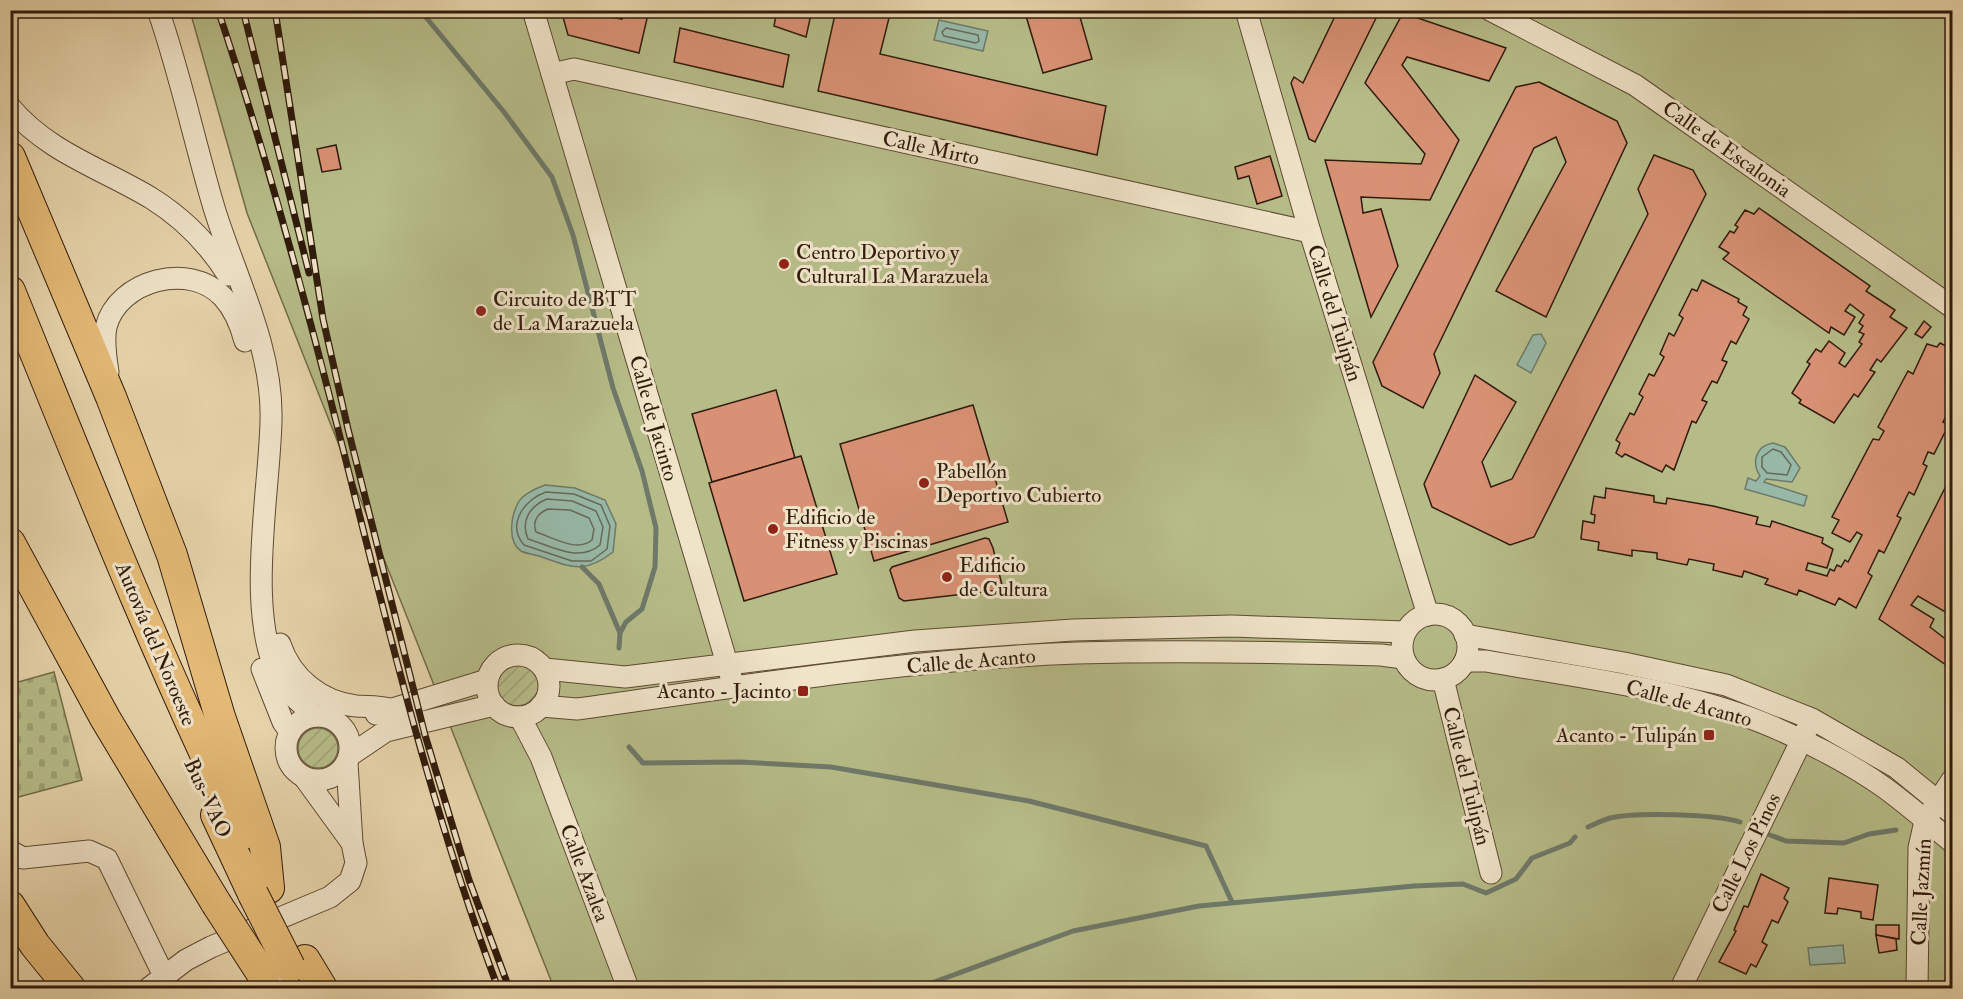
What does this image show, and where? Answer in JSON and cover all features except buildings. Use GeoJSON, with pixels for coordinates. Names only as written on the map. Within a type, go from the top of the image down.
{"type":"FeatureCollection","features":[{"type":"Feature","properties":{"kind":"highway"},"geometry":{"type":"LineString","coordinates":[[10,157],[111,397],[172,555],[220,717],[265,847],[261,891]]}},
{"type":"Feature","properties":{"kind":"highway","name":"Autovía del Noroeste"},"geometry":{"type":"LineString","coordinates":[[10,291],[127,579],[261,891]]}},
{"type":"Feature","properties":{"kind":"highway","name":"Bus-VAO"},"geometry":{"type":"LineString","coordinates":[[10,339],[115,594],[195,772],[261,891],[287,976]]}},
{"type":"Feature","properties":{"kind":"highway"},"geometry":{"type":"LineString","coordinates":[[10,543],[105,718],[216,903],[287,976],[322,988]]}},
{"type":"Feature","properties":{"kind":"highway"},"geometry":{"type":"LineString","coordinates":[[10,906],[35,945],[70,988]]}},
{"type":"Feature","properties":{"kind":"street"},"geometry":{"type":"LineString","coordinates":[[10,851],[23,858],[89,851],[107,859],[157,982],[186,960],[211,947],[330,897],[351,881],[356,863],[352,843],[348,735],[283,684],[270,651],[263,620],[261,563],[272,418],[265,357],[215,210],[158,10]]}},
{"type":"Feature","properties":{"kind":"street","name":"Calle de Jacinto"},"geometry":{"type":"LineString","coordinates":[[533,10],[587,200],[728,664],[733,687]]}},
{"type":"Feature","properties":{"kind":"street","name":"Calle del Tulipán"},"geometry":{"type":"LineString","coordinates":[[1246,10],[1310,232],[1428,615]]}},
{"type":"Feature","properties":{"kind":"street","name":"Calle de Escalonia"},"geometry":{"type":"LineString","coordinates":[[1490,10],[1635,85],[1953,307]]}},
{"type":"Feature","properties":{"kind":"street","name":"Calle Mirto"},"geometry":{"type":"LineString","coordinates":[[552,74],[574,69],[1310,232]]}},
{"type":"Feature","properties":{"kind":"street"},"geometry":{"type":"LineString","coordinates":[[10,107],[23,122],[78,161],[151,198],[184,222],[213,251],[246,303]]}},
{"type":"Feature","properties":{"kind":"street"},"geometry":{"type":"LineString","coordinates":[[111,397],[105,356],[106,326],[117,306],[134,290],[152,281],[176,278],[200,283],[222,296],[240,324],[253,369],[259,420],[247,556],[252,632],[267,683],[283,722],[290,732]]}},
{"type":"Feature","properties":{"kind":"street"},"geometry":{"type":"LineString","coordinates":[[261,563],[270,590],[276,630],[282,649],[297,676],[313,689],[345,704],[389,709]]}},
{"type":"Feature","properties":{"kind":"street"},"geometry":{"type":"LineString","coordinates":[[1437,614],[1455,621],[1465,635],[1467,652],[1465,661],[1452,675],[1443,679],[1433,680],[1415,673],[1403,658],[1405,632],[1411,624],[1428,615],[1437,614]]}},
{"type":"Feature","properties":{"kind":"street","name":"Calle de Acanto"},"geometry":{"type":"LineString","coordinates":[[545,669],[625,677],[915,641],[1073,630],[1232,626],[1405,632]]}},
{"type":"Feature","properties":{"kind":"street","name":"Calle de Acanto"},"geometry":{"type":"LineString","coordinates":[[1465,635],[1624,663],[1726,685],[1812,719],[1897,768],[1945,806]]}},
{"type":"Feature","properties":{"kind":"street","name":"Calle de Acanto"},"geometry":{"type":"LineString","coordinates":[[541,706],[577,709],[915,665],[1076,653],[1241,651],[1381,655],[1403,658]]}},
{"type":"Feature","properties":{"kind":"street"},"geometry":{"type":"LineString","coordinates":[[507,656],[528,656],[545,669],[549,692],[535,712],[520,717],[501,712],[489,698],[487,680],[491,670],[507,656]]}},
{"type":"Feature","properties":{"kind":"street","name":"Calle de Acanto"},"geometry":{"type":"LineString","coordinates":[[1465,661],[1486,661],[1619,684],[1720,707],[1802,740],[1884,787],[1953,842]]}},
{"type":"Feature","properties":{"kind":"street","name":"Calle del Tulipán"},"geometry":{"type":"LineString","coordinates":[[1443,679],[1491,873]]}},
{"type":"Feature","properties":{"kind":"street"},"geometry":{"type":"LineString","coordinates":[[352,843],[304,777],[290,762],[286,742],[296,724],[325,718],[371,715],[487,680]]}},
{"type":"Feature","properties":{"kind":"street"},"geometry":{"type":"LineString","coordinates":[[304,777],[328,778],[342,770],[348,759],[386,731],[494,705]]}},
{"type":"Feature","properties":{"kind":"street","name":"Calle Azalea"},"geometry":{"type":"LineString","coordinates":[[541,706],[541,757]]}},
{"type":"Feature","properties":{"kind":"street","name":"Calle Azalea"},"geometry":{"type":"LineString","coordinates":[[520,717],[541,757],[628,988]]}},
{"type":"Feature","properties":{"kind":"street","name":"Calle Los Pinos"},"geometry":{"type":"LineString","coordinates":[[1681,988],[1812,719]]}},
{"type":"Feature","properties":{"kind":"street","name":"Calle Jazmín"},"geometry":{"type":"LineString","coordinates":[[1917,988],[1919,848],[1925,821],[1945,806],[1953,780]]}},
{"type":"Feature","properties":{"kind":"street"},"geometry":{"type":"LineString","coordinates":[[1681,988],[1686,988]]}},
{"type":"Feature","properties":{"kind":"green space"},"geometry":{"type":"Polygon","coordinates":[[[190,11],[1952,11],[1952,988],[554,988],[247,213],[190,11]]]}},
{"type":"Feature","properties":{"kind":"green space"},"geometry":{"type":"Polygon","coordinates":[[[517,662],[532,669],[539,684],[532,699],[517,706],[502,699],[495,684],[502,669],[517,662]]]}},
{"type":"Feature","properties":{"kind":"green space"},"geometry":{"type":"Polygon","coordinates":[[[54,672],[82,780],[11,799],[11,684],[54,672]]]}},
{"type":"Feature","properties":{"kind":"green space"},"geometry":{"type":"Polygon","coordinates":[[[318,728],[332,734],[338,748],[332,762],[318,768],[304,762],[298,748],[304,734],[318,728]]]}},
{"type":"Feature","properties":{"kind":"water"},"geometry":{"type":"Polygon","coordinates":[[[939,20],[988,31],[983,51],[934,40],[939,20]]]}},
{"type":"Feature","properties":{"kind":"water"},"geometry":{"type":"Polygon","coordinates":[[[1541,334],[1546,343],[1531,373],[1517,365],[1533,335],[1541,334]]]}},
{"type":"Feature","properties":{"kind":"water"},"geometry":{"type":"Polygon","coordinates":[[[1773,443],[1785,447],[1800,468],[1792,482],[1766,479],[1764,482],[1807,496],[1804,506],[1745,489],[1748,478],[1756,481],[1760,476],[1756,465],[1759,451],[1773,443]]]}},
{"type":"Feature","properties":{"kind":"water"},"geometry":{"type":"Polygon","coordinates":[[[545,485],[575,488],[605,500],[616,524],[613,552],[594,564],[577,567],[521,551],[512,535],[518,503],[526,494],[545,485]]]}},
{"type":"Feature","properties":{"kind":"water"},"geometry":{"type":"Polygon","coordinates":[[[1843,945],[1845,963],[1810,965],[1808,948],[1843,945]]]}},
{"type":"Feature","properties":{"kind":"waterway"},"geometry":{"type":"LineString","coordinates":[[420,10],[504,112],[552,177],[573,235],[613,388],[642,471],[656,528],[655,567],[647,593],[642,609],[626,622],[620,633],[619,648]]}},
{"type":"Feature","properties":{"kind":"waterway"},"geometry":{"type":"LineString","coordinates":[[582,567],[599,584],[620,633]]}},
{"type":"Feature","properties":{"kind":"waterway"},"geometry":{"type":"LineString","coordinates":[[629,747],[643,763],[740,762],[831,767],[1029,801],[1206,846],[1232,902]]}},
{"type":"Feature","properties":{"kind":"waterway"},"geometry":{"type":"LineString","coordinates":[[1588,827],[1610,818],[1637,815],[1695,816],[1740,822]]}},
{"type":"Feature","properties":{"kind":"waterway"},"geometry":{"type":"LineString","coordinates":[[1770,835],[1786,841],[1844,843],[1869,834],[1896,830]]}},
{"type":"Feature","properties":{"kind":"waterway"},"geometry":{"type":"LineString","coordinates":[[918,988],[1073,931],[1199,906],[1414,886],[1463,884],[1486,893],[1516,879],[1532,858],[1570,843],[1575,837]]}},
{"type":"Feature","properties":{"kind":"railway"},"geometry":{"type":"LineString","coordinates":[[218,10],[252,115],[297,274],[430,782],[498,988]]}},
{"type":"Feature","properties":{"kind":"railway"},"geometry":{"type":"LineString","coordinates":[[243,10],[309,273]]}},
{"type":"Feature","properties":{"kind":"railway"},"geometry":{"type":"LineString","coordinates":[[275,10],[323,319],[348,429],[425,735],[469,880],[509,988]]}},
{"type":"Feature","properties":{"kind":"place","name":"Centro Deportivo y Cultural La Marazuela"},"geometry":{"type":"Point","coordinates":[784,264]}},
{"type":"Feature","properties":{"kind":"place","name":"Circuito de BTT de La Marazuela"},"geometry":{"type":"Point","coordinates":[481,311]}},
{"type":"Feature","properties":{"kind":"place","name":"Pabellón Deportivo Cubierto"},"geometry":{"type":"Point","coordinates":[924,483]}},
{"type":"Feature","properties":{"kind":"place","name":"Edificio de Fitness y Piscinas"},"geometry":{"type":"Point","coordinates":[773,529]}},
{"type":"Feature","properties":{"kind":"place","name":"Edificio de Cultura"},"geometry":{"type":"Point","coordinates":[947,577]}},
{"type":"Feature","properties":{"kind":"place","name":"Acanto - Jacinto"},"geometry":{"type":"Point","coordinates":[803,691]}},
{"type":"Feature","properties":{"kind":"place","name":"Acanto - Tulipán"},"geometry":{"type":"Point","coordinates":[1709,735]}}]}
